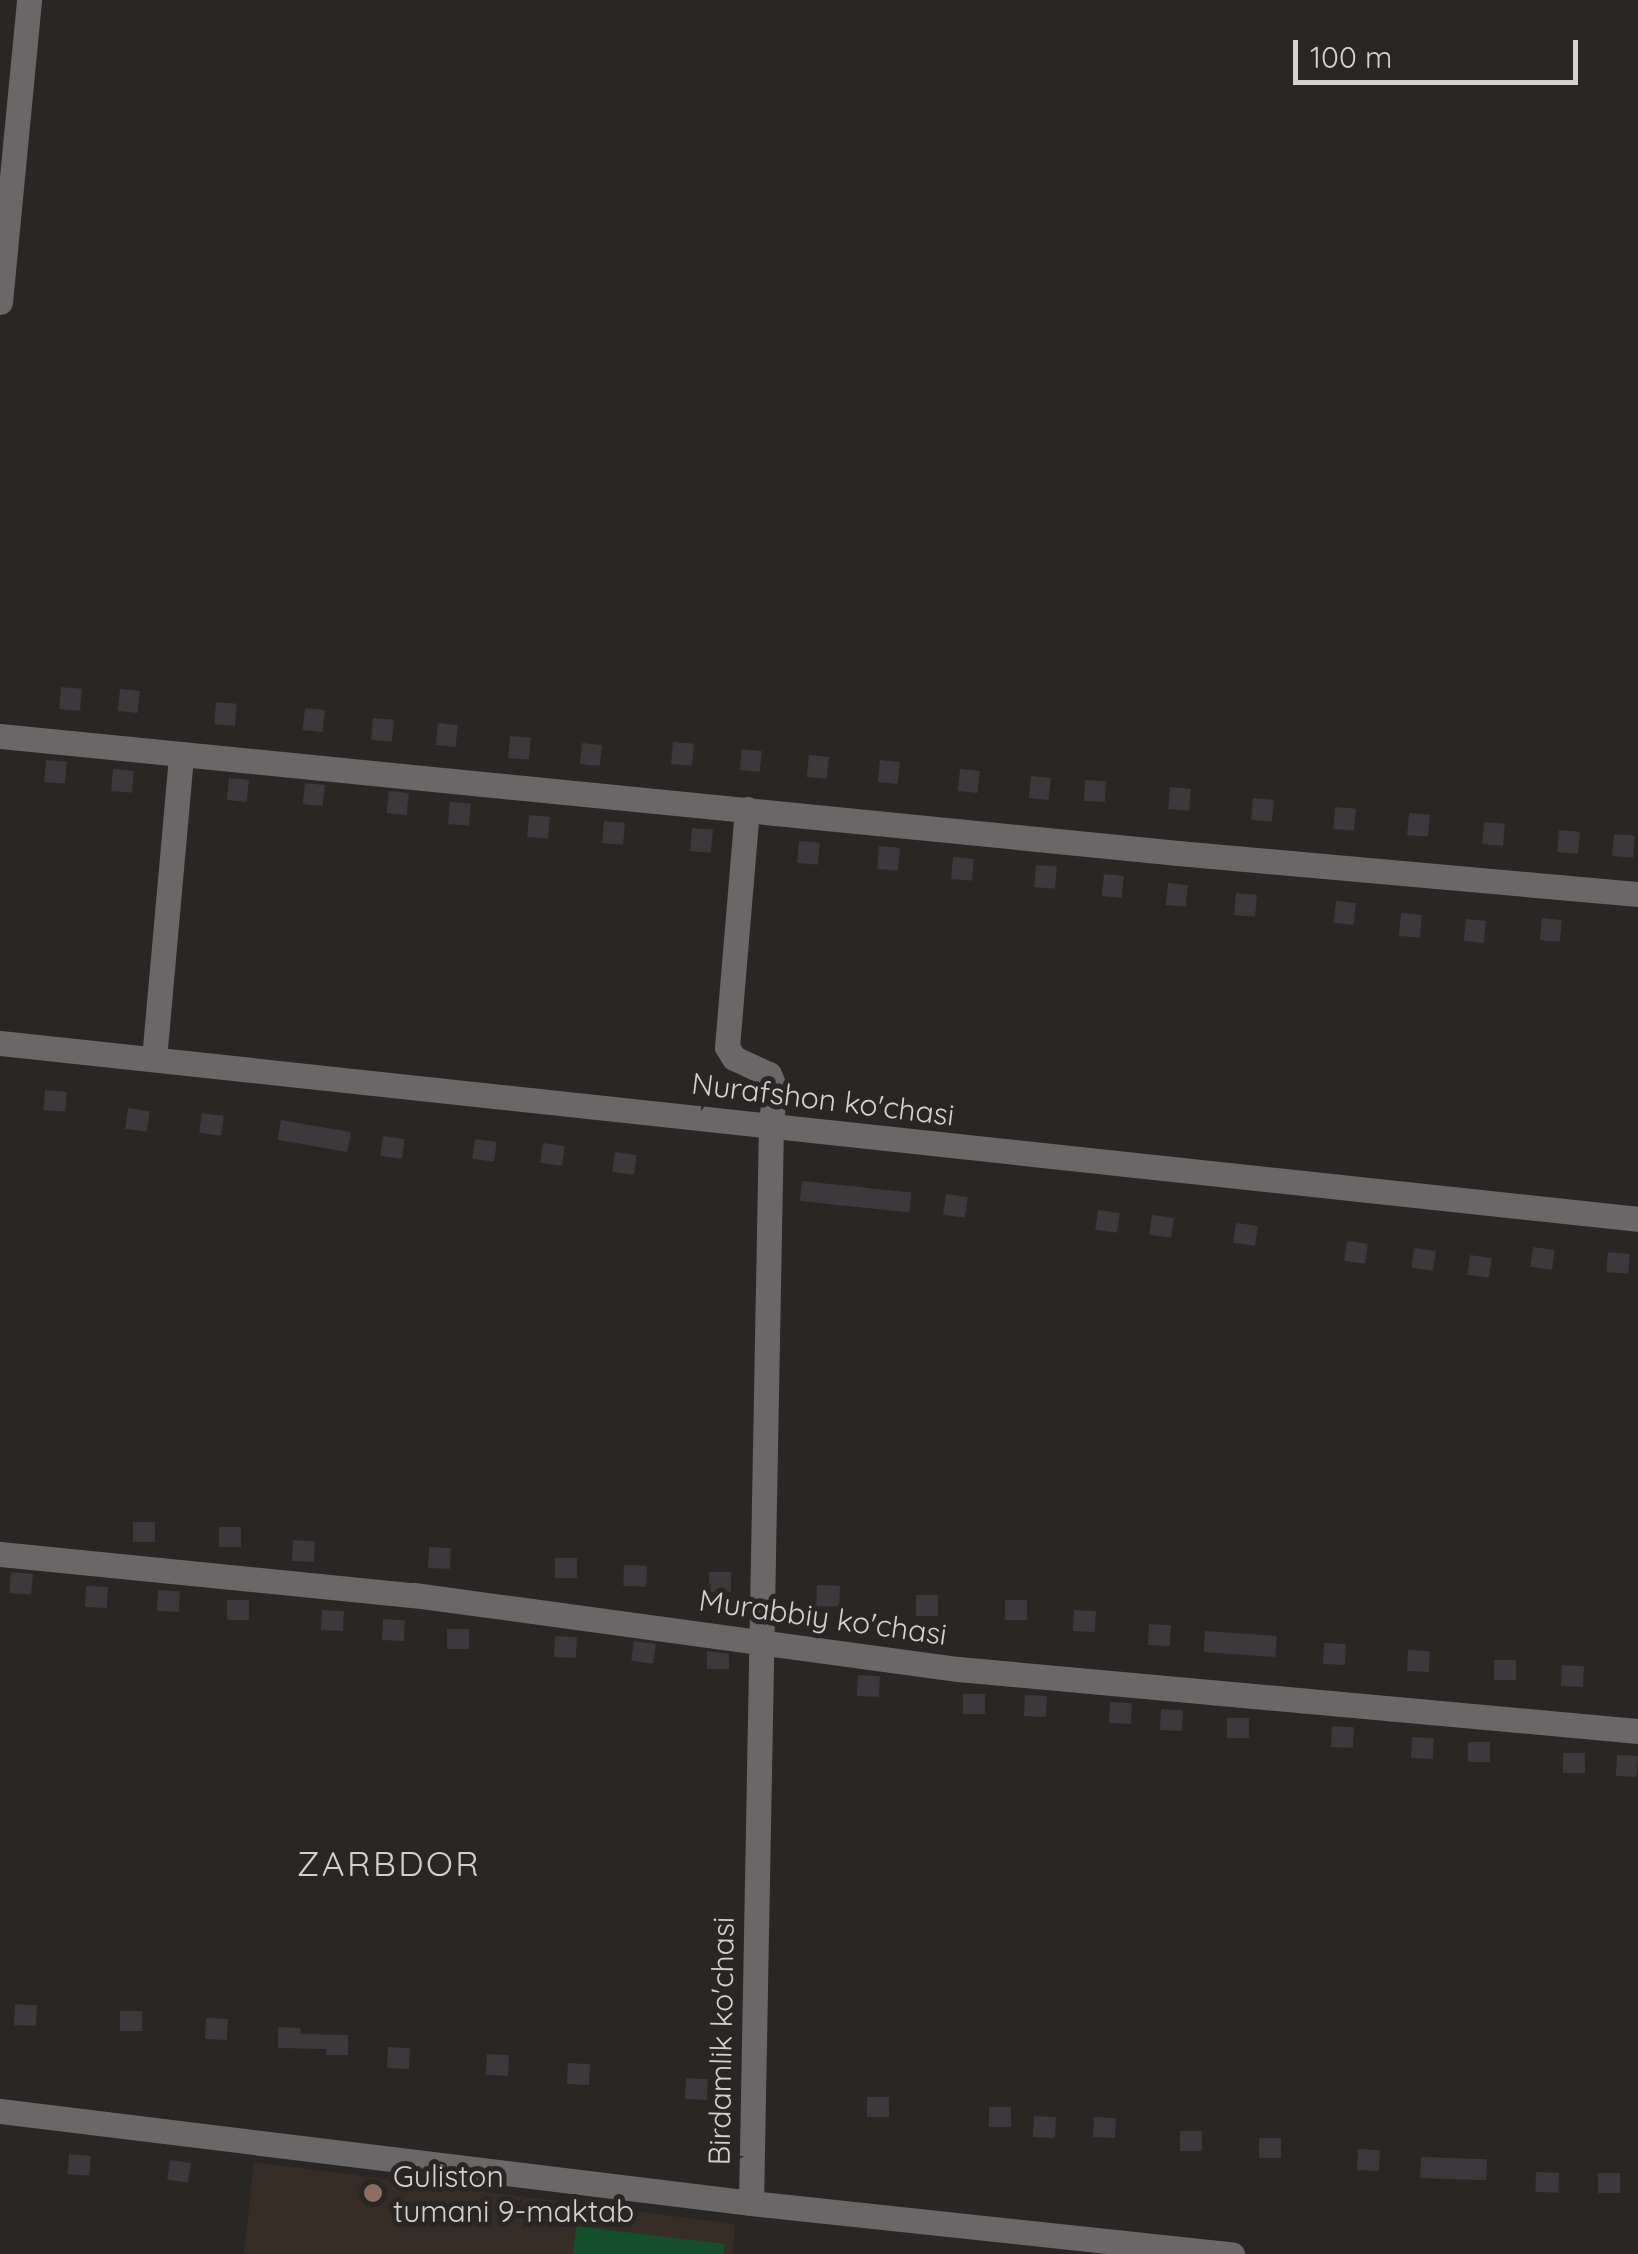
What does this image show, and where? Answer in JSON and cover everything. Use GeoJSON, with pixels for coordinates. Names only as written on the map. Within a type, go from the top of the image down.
{"type":"FeatureCollection","features":[{"type":"Feature","properties":{"kind":"street"},"geometry":{"type":"LineString","coordinates":[[0,302],[8,144],[28,0]]}},
{"type":"Feature","properties":{"kind":"street"},"geometry":{"type":"LineString","coordinates":[[0,736],[1638,894]]}},
{"type":"Feature","properties":{"kind":"street"},"geometry":{"type":"LineString","coordinates":[[154,1059],[181,754]]}},
{"type":"Feature","properties":{"kind":"street","name":"Birdamlik ko'chasi"},"geometry":{"type":"LineString","coordinates":[[0,2111],[751,2203],[771,1124],[776,1089],[769,1074],[734,1058],[727,1047],[747,809]]}},
{"type":"Feature","properties":{"kind":"street","name":"Nurafshon ko'chasi"},"geometry":{"type":"LineString","coordinates":[[0,1043],[1638,1219]]}},
{"type":"Feature","properties":{"kind":"street","name":"Murabbiy ko'chasi"},"geometry":{"type":"LineString","coordinates":[[0,1554],[414,1596],[958,1669],[1638,1731]]}},
{"type":"Feature","properties":{"kind":"street"},"geometry":{"type":"LineString","coordinates":[[751,2203],[1232,2254]]}},
{"type":"Feature","properties":{"kind":"shaded area","name":"Guliston tumani 9-maktab"},"geometry":{"type":"Polygon","coordinates":[[[254,2162],[735,2224],[733,2254],[244,2254],[254,2162]]]}},
{"type":"Feature","properties":{"kind":"green space"},"geometry":{"type":"Polygon","coordinates":[[[576,2226],[725,2244],[723,2254],[573,2254],[576,2226]]]}},
{"type":"Feature","properties":{"kind":"building"},"geometry":{"type":"Polygon","coordinates":[[[61,687],[82,689],[80,711],[59,709],[61,687]]]}},
{"type":"Feature","properties":{"kind":"building"},"geometry":{"type":"Polygon","coordinates":[[[120,689],[140,691],[138,713],[118,711],[120,689]]]}},
{"type":"Feature","properties":{"kind":"building"},"geometry":{"type":"Polygon","coordinates":[[[216,702],[237,704],[235,726],[214,724],[216,702]]]}},
{"type":"Feature","properties":{"kind":"building"},"geometry":{"type":"Polygon","coordinates":[[[305,708],[325,710],[323,732],[303,730],[305,708]]]}},
{"type":"Feature","properties":{"kind":"building"},"geometry":{"type":"Polygon","coordinates":[[[373,718],[394,720],[392,742],[371,740],[373,718]]]}},
{"type":"Feature","properties":{"kind":"building"},"geometry":{"type":"Polygon","coordinates":[[[438,723],[458,725],[456,747],[436,745],[438,723]]]}},
{"type":"Feature","properties":{"kind":"building"},"geometry":{"type":"Polygon","coordinates":[[[510,736],[531,738],[529,760],[508,758],[510,736]]]}},
{"type":"Feature","properties":{"kind":"building"},"geometry":{"type":"Polygon","coordinates":[[[673,742],[694,744],[692,766],[671,764],[673,742]]]}},
{"type":"Feature","properties":{"kind":"building"},"geometry":{"type":"Polygon","coordinates":[[[582,743],[602,745],[600,766],[580,764],[582,743]]]}},
{"type":"Feature","properties":{"kind":"building"},"geometry":{"type":"Polygon","coordinates":[[[742,749],[762,751],[760,772],[740,770],[742,749]]]}},
{"type":"Feature","properties":{"kind":"building"},"geometry":{"type":"Polygon","coordinates":[[[809,755],[829,757],[827,779],[807,777],[809,755]]]}},
{"type":"Feature","properties":{"kind":"building"},"geometry":{"type":"Polygon","coordinates":[[[46,760],[67,762],[65,784],[44,782],[46,760]]]}},
{"type":"Feature","properties":{"kind":"building"},"geometry":{"type":"Polygon","coordinates":[[[880,760],[900,762],[898,784],[878,782],[880,760]]]}},
{"type":"Feature","properties":{"kind":"building"},"geometry":{"type":"Polygon","coordinates":[[[113,769],[134,771],[132,793],[111,791],[113,769]]]}},
{"type":"Feature","properties":{"kind":"building"},"geometry":{"type":"Polygon","coordinates":[[[960,769],[980,771],[978,793],[958,791],[960,769]]]}},
{"type":"Feature","properties":{"kind":"building"},"geometry":{"type":"Polygon","coordinates":[[[1031,776],[1051,778],[1049,800],[1029,798],[1031,776]]]}},
{"type":"Feature","properties":{"kind":"building"},"geometry":{"type":"Polygon","coordinates":[[[229,778],[249,780],[247,802],[227,800],[229,778]]]}},
{"type":"Feature","properties":{"kind":"building"},"geometry":{"type":"Polygon","coordinates":[[[1085,780],[1106,781],[1105,802],[1084,801],[1085,780]]]}},
{"type":"Feature","properties":{"kind":"building"},"geometry":{"type":"Polygon","coordinates":[[[305,783],[325,785],[323,806],[303,804],[305,783]]]}},
{"type":"Feature","properties":{"kind":"building"},"geometry":{"type":"Polygon","coordinates":[[[1170,787],[1191,789],[1189,811],[1168,809],[1170,787]]]}},
{"type":"Feature","properties":{"kind":"building"},"geometry":{"type":"Polygon","coordinates":[[[389,791],[409,793],[407,815],[387,813],[389,791]]]}},
{"type":"Feature","properties":{"kind":"building"},"geometry":{"type":"Polygon","coordinates":[[[1253,798],[1274,800],[1272,822],[1251,820],[1253,798]]]}},
{"type":"Feature","properties":{"kind":"building"},"geometry":{"type":"Polygon","coordinates":[[[450,802],[471,804],[469,826],[448,824],[450,802]]]}},
{"type":"Feature","properties":{"kind":"building"},"geometry":{"type":"Polygon","coordinates":[[[1335,807],[1356,809],[1354,831],[1333,829],[1335,807]]]}},
{"type":"Feature","properties":{"kind":"building"},"geometry":{"type":"Polygon","coordinates":[[[1409,813],[1430,815],[1428,837],[1407,835],[1409,813]]]}},
{"type":"Feature","properties":{"kind":"building"},"geometry":{"type":"Polygon","coordinates":[[[529,815],[550,817],[548,839],[527,837],[529,815]]]}},
{"type":"Feature","properties":{"kind":"building"},"geometry":{"type":"Polygon","coordinates":[[[604,821],[625,823],[623,845],[602,843],[604,821]]]}},
{"type":"Feature","properties":{"kind":"building"},"geometry":{"type":"Polygon","coordinates":[[[1484,822],[1505,824],[1503,846],[1482,844],[1484,822]]]}},
{"type":"Feature","properties":{"kind":"building"},"geometry":{"type":"Polygon","coordinates":[[[692,828],[713,830],[711,853],[690,851],[692,828]]]}},
{"type":"Feature","properties":{"kind":"building"},"geometry":{"type":"Polygon","coordinates":[[[1559,830],[1580,832],[1578,854],[1557,852],[1559,830]]]}},
{"type":"Feature","properties":{"kind":"building"},"geometry":{"type":"Polygon","coordinates":[[[1614,834],[1635,836],[1633,858],[1612,856],[1614,834]]]}},
{"type":"Feature","properties":{"kind":"building"},"geometry":{"type":"Polygon","coordinates":[[[799,841],[820,843],[818,865],[797,863],[799,841]]]}},
{"type":"Feature","properties":{"kind":"building"},"geometry":{"type":"Polygon","coordinates":[[[879,846],[900,848],[898,871],[877,869],[879,846]]]}},
{"type":"Feature","properties":{"kind":"building"},"geometry":{"type":"Polygon","coordinates":[[[953,857],[974,859],[972,881],[951,879],[953,857]]]}},
{"type":"Feature","properties":{"kind":"building"},"geometry":{"type":"Polygon","coordinates":[[[1036,865],[1057,867],[1055,889],[1034,887],[1036,865]]]}},
{"type":"Feature","properties":{"kind":"building"},"geometry":{"type":"Polygon","coordinates":[[[1104,874],[1124,876],[1122,898],[1102,896],[1104,874]]]}},
{"type":"Feature","properties":{"kind":"building"},"geometry":{"type":"Polygon","coordinates":[[[1168,883],[1188,885],[1186,907],[1166,905],[1168,883]]]}},
{"type":"Feature","properties":{"kind":"building"},"geometry":{"type":"Polygon","coordinates":[[[1236,893],[1257,895],[1255,917],[1234,915],[1236,893]]]}},
{"type":"Feature","properties":{"kind":"building"},"geometry":{"type":"Polygon","coordinates":[[[1336,901],[1356,903],[1354,925],[1334,923],[1336,901]]]}},
{"type":"Feature","properties":{"kind":"building"},"geometry":{"type":"Polygon","coordinates":[[[1401,913],[1422,915],[1420,938],[1399,936],[1401,913]]]}},
{"type":"Feature","properties":{"kind":"building"},"geometry":{"type":"Polygon","coordinates":[[[1542,918],[1562,920],[1560,942],[1540,940],[1542,918]]]}},
{"type":"Feature","properties":{"kind":"building"},"geometry":{"type":"Polygon","coordinates":[[[1466,919],[1486,921],[1484,943],[1464,941],[1466,919]]]}},
{"type":"Feature","properties":{"kind":"building"},"geometry":{"type":"Polygon","coordinates":[[[45,1090],[67,1092],[65,1112],[43,1110],[45,1090]]]}},
{"type":"Feature","properties":{"kind":"building"},"geometry":{"type":"Polygon","coordinates":[[[128,1108],[150,1111],[147,1132],[125,1129],[128,1108]]]}},
{"type":"Feature","properties":{"kind":"building"},"geometry":{"type":"Polygon","coordinates":[[[202,1113],[224,1116],[221,1136],[199,1133],[202,1113]]]}},
{"type":"Feature","properties":{"kind":"building"},"geometry":{"type":"Polygon","coordinates":[[[281,1120],[351,1132],[347,1152],[278,1140],[281,1120]]]}},
{"type":"Feature","properties":{"kind":"building"},"geometry":{"type":"Polygon","coordinates":[[[383,1136],[405,1139],[402,1159],[380,1156],[383,1136]]]}},
{"type":"Feature","properties":{"kind":"building"},"geometry":{"type":"Polygon","coordinates":[[[475,1139],[497,1142],[494,1162],[472,1159],[475,1139]]]}},
{"type":"Feature","properties":{"kind":"building"},"geometry":{"type":"Polygon","coordinates":[[[543,1143],[565,1146],[562,1166],[540,1163],[543,1143]]]}},
{"type":"Feature","properties":{"kind":"building"},"geometry":{"type":"Polygon","coordinates":[[[615,1152],[637,1155],[634,1175],[612,1172],[615,1152]]]}},
{"type":"Feature","properties":{"kind":"building"},"geometry":{"type":"Polygon","coordinates":[[[802,1181],[911,1192],[909,1212],[800,1201],[802,1181]]]}},
{"type":"Feature","properties":{"kind":"building"},"geometry":{"type":"Polygon","coordinates":[[[946,1194],[968,1197],[965,1218],[943,1215],[946,1194]]]}},
{"type":"Feature","properties":{"kind":"building"},"geometry":{"type":"Polygon","coordinates":[[[1098,1210],[1120,1213],[1117,1233],[1095,1230],[1098,1210]]]}},
{"type":"Feature","properties":{"kind":"building"},"geometry":{"type":"Polygon","coordinates":[[[1152,1215],[1174,1218],[1171,1238],[1149,1235],[1152,1215]]]}},
{"type":"Feature","properties":{"kind":"building"},"geometry":{"type":"Polygon","coordinates":[[[1236,1223],[1258,1226],[1255,1246],[1233,1243],[1236,1223]]]}},
{"type":"Feature","properties":{"kind":"building"},"geometry":{"type":"Polygon","coordinates":[[[1347,1241],[1368,1244],[1365,1264],[1344,1261],[1347,1241]]]}},
{"type":"Feature","properties":{"kind":"building"},"geometry":{"type":"Polygon","coordinates":[[[1533,1247],[1555,1250],[1552,1270],[1530,1267],[1533,1247]]]}},
{"type":"Feature","properties":{"kind":"building"},"geometry":{"type":"Polygon","coordinates":[[[1414,1248],[1436,1251],[1433,1271],[1411,1268],[1414,1248]]]}},
{"type":"Feature","properties":{"kind":"building"},"geometry":{"type":"Polygon","coordinates":[[[1608,1252],[1630,1254],[1628,1274],[1606,1272],[1608,1252]]]}},
{"type":"Feature","properties":{"kind":"building"},"geometry":{"type":"Polygon","coordinates":[[[1470,1255],[1492,1258],[1489,1278],[1467,1275],[1470,1255]]]}},
{"type":"Feature","properties":{"kind":"building"},"geometry":{"type":"Polygon","coordinates":[[[133,1522],[155,1522],[155,1542],[133,1542],[133,1522]]]}},
{"type":"Feature","properties":{"kind":"building"},"geometry":{"type":"Polygon","coordinates":[[[219,1527],[241,1527],[241,1547],[219,1547],[219,1527]]]}},
{"type":"Feature","properties":{"kind":"building"},"geometry":{"type":"Polygon","coordinates":[[[293,1540],[315,1541],[314,1562],[292,1561],[293,1540]]]}},
{"type":"Feature","properties":{"kind":"building"},"geometry":{"type":"Polygon","coordinates":[[[429,1547],[451,1548],[450,1569],[428,1568],[429,1547]]]}},
{"type":"Feature","properties":{"kind":"building"},"geometry":{"type":"Polygon","coordinates":[[[555,1558],[577,1558],[577,1578],[555,1578],[555,1558]]]}},
{"type":"Feature","properties":{"kind":"building"},"geometry":{"type":"Polygon","coordinates":[[[624,1565],[647,1566],[646,1587],[623,1586],[624,1565]]]}},
{"type":"Feature","properties":{"kind":"building"},"geometry":{"type":"Polygon","coordinates":[[[11,1572],[33,1574],[31,1595],[9,1593],[11,1572]]]}},
{"type":"Feature","properties":{"kind":"building"},"geometry":{"type":"Polygon","coordinates":[[[709,1572],[731,1572],[731,1592],[709,1592],[709,1572]]]}},
{"type":"Feature","properties":{"kind":"building"},"geometry":{"type":"Polygon","coordinates":[[[817,1585],[840,1586],[839,1607],[816,1606],[817,1585]]]}},
{"type":"Feature","properties":{"kind":"building"},"geometry":{"type":"Polygon","coordinates":[[[86,1586],[108,1587],[107,1608],[85,1607],[86,1586]]]}},
{"type":"Feature","properties":{"kind":"building"},"geometry":{"type":"Polygon","coordinates":[[[158,1590],[180,1591],[179,1612],[157,1611],[158,1590]]]}},
{"type":"Feature","properties":{"kind":"building"},"geometry":{"type":"Polygon","coordinates":[[[916,1595],[938,1595],[938,1616],[916,1616],[916,1595]]]}},
{"type":"Feature","properties":{"kind":"building"},"geometry":{"type":"Polygon","coordinates":[[[227,1600],[249,1600],[249,1620],[227,1620],[227,1600]]]}},
{"type":"Feature","properties":{"kind":"building"},"geometry":{"type":"Polygon","coordinates":[[[1005,1600],[1027,1600],[1027,1620],[1005,1620],[1005,1600]]]}},
{"type":"Feature","properties":{"kind":"building"},"geometry":{"type":"Polygon","coordinates":[[[322,1610],[344,1611],[343,1631],[321,1630],[322,1610]]]}},
{"type":"Feature","properties":{"kind":"building"},"geometry":{"type":"Polygon","coordinates":[[[1074,1610],[1096,1611],[1095,1632],[1073,1631],[1074,1610]]]}},
{"type":"Feature","properties":{"kind":"building"},"geometry":{"type":"Polygon","coordinates":[[[383,1619],[405,1620],[404,1641],[382,1640],[383,1619]]]}},
{"type":"Feature","properties":{"kind":"building"},"geometry":{"type":"Polygon","coordinates":[[[1149,1624],[1171,1625],[1170,1646],[1148,1645],[1149,1624]]]}},
{"type":"Feature","properties":{"kind":"building"},"geometry":{"type":"Polygon","coordinates":[[[447,1629],[469,1629],[469,1649],[447,1649],[447,1629]]]}},
{"type":"Feature","properties":{"kind":"building"},"geometry":{"type":"Polygon","coordinates":[[[1205,1631],[1277,1636],[1275,1657],[1204,1652],[1205,1631]]]}},
{"type":"Feature","properties":{"kind":"building"},"geometry":{"type":"Polygon","coordinates":[[[555,1636],[577,1637],[576,1658],[554,1657],[555,1636]]]}},
{"type":"Feature","properties":{"kind":"building"},"geometry":{"type":"Polygon","coordinates":[[[634,1641],[656,1644],[653,1664],[631,1661],[634,1641]]]}},
{"type":"Feature","properties":{"kind":"building"},"geometry":{"type":"Polygon","coordinates":[[[1324,1643],[1346,1644],[1345,1665],[1323,1664],[1324,1643]]]}},
{"type":"Feature","properties":{"kind":"building"},"geometry":{"type":"Polygon","coordinates":[[[1408,1650],[1430,1651],[1429,1672],[1407,1671],[1408,1650]]]}},
{"type":"Feature","properties":{"kind":"building"},"geometry":{"type":"Polygon","coordinates":[[[707,1651],[729,1654],[729,1669],[707,1669],[707,1651]]]}},
{"type":"Feature","properties":{"kind":"building"},"geometry":{"type":"Polygon","coordinates":[[[1494,1660],[1516,1660],[1516,1680],[1494,1680],[1494,1660]]]}},
{"type":"Feature","properties":{"kind":"building"},"geometry":{"type":"Polygon","coordinates":[[[1562,1665],[1584,1666],[1583,1687],[1561,1686],[1562,1665]]]}},
{"type":"Feature","properties":{"kind":"building"},"geometry":{"type":"Polygon","coordinates":[[[858,1675],[880,1676],[879,1697],[857,1696],[858,1675]]]}},
{"type":"Feature","properties":{"kind":"building"},"geometry":{"type":"Polygon","coordinates":[[[963,1694],[985,1694],[985,1714],[963,1714],[963,1694]]]}},
{"type":"Feature","properties":{"kind":"building"},"geometry":{"type":"Polygon","coordinates":[[[1025,1695],[1047,1696],[1046,1717],[1024,1716],[1025,1695]]]}},
{"type":"Feature","properties":{"kind":"building"},"geometry":{"type":"Polygon","coordinates":[[[1110,1702],[1132,1703],[1131,1724],[1109,1723],[1110,1702]]]}},
{"type":"Feature","properties":{"kind":"building"},"geometry":{"type":"Polygon","coordinates":[[[1161,1709],[1183,1710],[1182,1731],[1160,1730],[1161,1709]]]}},
{"type":"Feature","properties":{"kind":"building"},"geometry":{"type":"Polygon","coordinates":[[[1227,1718],[1249,1718],[1249,1738],[1227,1738],[1227,1718]]]}},
{"type":"Feature","properties":{"kind":"building"},"geometry":{"type":"Polygon","coordinates":[[[1332,1726],[1354,1727],[1353,1748],[1331,1747],[1332,1726]]]}},
{"type":"Feature","properties":{"kind":"building"},"geometry":{"type":"Polygon","coordinates":[[[1412,1737],[1434,1738],[1433,1759],[1411,1758],[1412,1737]]]}},
{"type":"Feature","properties":{"kind":"building"},"geometry":{"type":"Polygon","coordinates":[[[1468,1742],[1490,1742],[1490,1762],[1468,1762],[1468,1742]]]}},
{"type":"Feature","properties":{"kind":"building"},"geometry":{"type":"Polygon","coordinates":[[[1563,1753],[1585,1753],[1585,1773],[1563,1773],[1563,1753]]]}},
{"type":"Feature","properties":{"kind":"building"},"geometry":{"type":"Polygon","coordinates":[[[1617,1755],[1638,1756],[1637,1777],[1616,1776],[1617,1755]]]}},
{"type":"Feature","properties":{"kind":"building"},"geometry":{"type":"Polygon","coordinates":[[[15,2004],[37,2005],[36,2026],[14,2025],[15,2004]]]}},
{"type":"Feature","properties":{"kind":"building"},"geometry":{"type":"Polygon","coordinates":[[[120,2011],[142,2011],[142,2031],[120,2031],[120,2011]]]}},
{"type":"Feature","properties":{"kind":"building"},"geometry":{"type":"Polygon","coordinates":[[[206,2018],[228,2019],[227,2040],[205,2039],[206,2018]]]}},
{"type":"Feature","properties":{"kind":"building"},"geometry":{"type":"Polygon","coordinates":[[[278,2027],[301,2028],[300,2034],[348,2035],[348,2055],[326,2055],[326,2049],[278,2048],[278,2027]]]}},
{"type":"Feature","properties":{"kind":"building"},"geometry":{"type":"Polygon","coordinates":[[[388,2047],[410,2048],[409,2069],[387,2068],[388,2047]]]}},
{"type":"Feature","properties":{"kind":"building"},"geometry":{"type":"Polygon","coordinates":[[[487,2054],[509,2055],[508,2076],[486,2075],[487,2054]]]}},
{"type":"Feature","properties":{"kind":"building"},"geometry":{"type":"Polygon","coordinates":[[[568,2063],[590,2064],[589,2085],[567,2084],[568,2063]]]}},
{"type":"Feature","properties":{"kind":"building"},"geometry":{"type":"Polygon","coordinates":[[[686,2078],[708,2079],[707,2100],[685,2099],[686,2078]]]}},
{"type":"Feature","properties":{"kind":"building"},"geometry":{"type":"Polygon","coordinates":[[[867,2097],[889,2097],[889,2117],[867,2117],[867,2097]]]}},
{"type":"Feature","properties":{"kind":"building"},"geometry":{"type":"Polygon","coordinates":[[[989,2107],[1011,2107],[1011,2127],[989,2127],[989,2107]]]}},
{"type":"Feature","properties":{"kind":"building"},"geometry":{"type":"Polygon","coordinates":[[[1034,2116],[1056,2117],[1055,2138],[1033,2137],[1034,2116]]]}},
{"type":"Feature","properties":{"kind":"building"},"geometry":{"type":"Polygon","coordinates":[[[1094,2117],[1116,2118],[1115,2138],[1093,2137],[1094,2117]]]}},
{"type":"Feature","properties":{"kind":"building"},"geometry":{"type":"Polygon","coordinates":[[[1180,2131],[1202,2131],[1202,2151],[1180,2151],[1180,2131]]]}},
{"type":"Feature","properties":{"kind":"building"},"geometry":{"type":"Polygon","coordinates":[[[1259,2138],[1281,2138],[1281,2158],[1259,2158],[1259,2138]]]}},
{"type":"Feature","properties":{"kind":"building"},"geometry":{"type":"Polygon","coordinates":[[[1358,2149],[1380,2150],[1379,2171],[1357,2170],[1358,2149]]]}},
{"type":"Feature","properties":{"kind":"building"},"geometry":{"type":"Polygon","coordinates":[[[69,2154],[91,2156],[89,2176],[67,2174],[69,2154]]]}},
{"type":"Feature","properties":{"kind":"building"},"geometry":{"type":"Polygon","coordinates":[[[1421,2157],[1487,2159],[1486,2180],[1420,2178],[1421,2157]]]}},
{"type":"Feature","properties":{"kind":"building"},"geometry":{"type":"Polygon","coordinates":[[[170,2160],[191,2163],[188,2183],[167,2180],[170,2160]]]}},
{"type":"Feature","properties":{"kind":"building"},"geometry":{"type":"Polygon","coordinates":[[[1536,2172],[1559,2173],[1558,2193],[1535,2192],[1536,2172]]]}},
{"type":"Feature","properties":{"kind":"building"},"geometry":{"type":"Polygon","coordinates":[[[1598,2173],[1620,2173],[1620,2193],[1598,2193],[1598,2173]]]}},
{"type":"Feature","properties":{"kind":"place","name":"Guliston tumani 9-maktab"},"geometry":{"type":"Point","coordinates":[373,2193]}},
{"type":"Feature","properties":{"kind":"district","name":"ZARBDOR"},"geometry":{"type":"Point","coordinates":[389,1863]}}]}
